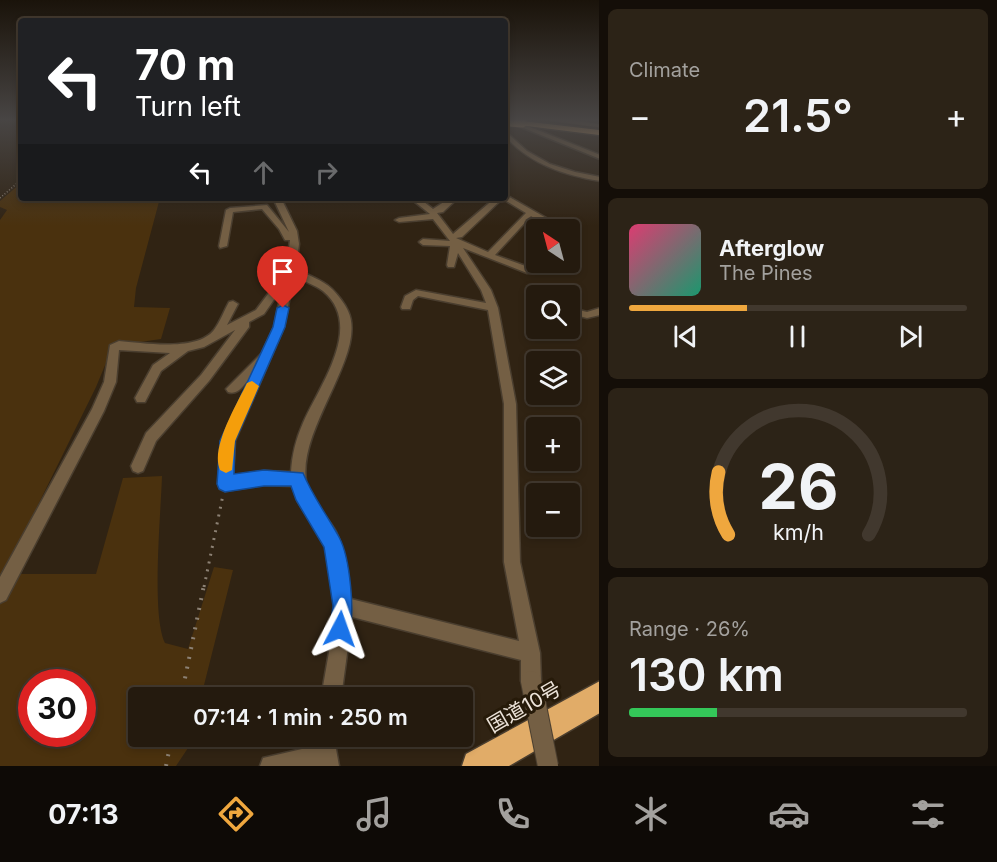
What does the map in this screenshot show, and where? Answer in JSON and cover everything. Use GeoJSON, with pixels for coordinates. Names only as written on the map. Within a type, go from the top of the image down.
{"type":"FeatureCollection","features":[{"type":"Feature","properties":{"kind":"highway","name":"国道10号"},"geometry":{"type":"LineString","coordinates":[[478,766],[599,697]]}},
{"type":"Feature","properties":{"kind":"street"},"geometry":{"type":"LineString","coordinates":[[531,155],[547,165],[565,172],[599,179]]}},
{"type":"Feature","properties":{"kind":"street"},"geometry":{"type":"LineString","coordinates":[[508,198],[540,219]]}},
{"type":"Feature","properties":{"kind":"street"},"geometry":{"type":"LineString","coordinates":[[278,201],[293,231],[291,270],[279,327],[228,441],[225,484],[264,478],[297,479]]}},
{"type":"Feature","properties":{"kind":"street"},"geometry":{"type":"LineString","coordinates":[[418,201],[434,214],[454,241],[486,290],[493,308],[510,404],[512,562],[531,653],[531,681],[548,766]]}},
{"type":"Feature","properties":{"kind":"street"},"geometry":{"type":"LineString","coordinates":[[399,220],[434,214],[450,201]]}},
{"type":"Feature","properties":{"kind":"street"},"geometry":{"type":"LineString","coordinates":[[451,265],[454,241],[496,201]]}},
{"type":"Feature","properties":{"kind":"street"},"geometry":{"type":"LineString","coordinates":[[223,246],[230,210],[264,207],[283,228],[289,240],[294,241]]}},
{"type":"Feature","properties":{"kind":"street"},"geometry":{"type":"LineString","coordinates":[[490,255],[531,212]]}},
{"type":"Feature","properties":{"kind":"street"},"geometry":{"type":"LineString","coordinates":[[423,242],[454,241],[526,269]]}},
{"type":"Feature","properties":{"kind":"street"},"geometry":{"type":"LineString","coordinates":[[141,398],[157,368],[184,348],[216,336],[260,312],[291,270]]}},
{"type":"Feature","properties":{"kind":"street"},"geometry":{"type":"LineString","coordinates":[[291,270],[306,276],[330,293],[344,312],[348,336],[301,447],[297,479],[302,494],[333,544],[344,606],[333,687]]}},
{"type":"Feature","properties":{"kind":"street"},"geometry":{"type":"LineString","coordinates":[[406,307],[408,298],[416,293],[493,308]]}},
{"type":"Feature","properties":{"kind":"street"},"geometry":{"type":"LineString","coordinates":[[216,336],[233,304]]}},
{"type":"Feature","properties":{"kind":"street"},"geometry":{"type":"LineString","coordinates":[[580,313],[587,315],[599,311]]}},
{"type":"Feature","properties":{"kind":"street"},"geometry":{"type":"LineString","coordinates":[[138,466],[151,437],[205,378],[247,320]]}},
{"type":"Feature","properties":{"kind":"street"},"geometry":{"type":"LineString","coordinates":[[0,594],[98,411],[110,382],[114,348],[119,345],[164,349],[184,348]]}},
{"type":"Feature","properties":{"kind":"street"},"geometry":{"type":"LineString","coordinates":[[232,389],[258,359],[267,355]]}},
{"type":"Feature","properties":{"kind":"street"},"geometry":{"type":"LineString","coordinates":[[344,606],[531,653]]}},
{"type":"Feature","properties":{"kind":"street"},"geometry":{"type":"LineString","coordinates":[[271,766],[327,752]]}},
{"type":"Feature","properties":{"kind":"path"},"geometry":{"type":"LineString","coordinates":[[0,198],[18,183]]}},
{"type":"Feature","properties":{"kind":"path"},"geometry":{"type":"LineString","coordinates":[[183,687],[225,484]]}},
{"type":"Feature","properties":{"kind":"path"},"geometry":{"type":"LineString","coordinates":[[166,766],[170,747]]}},
{"type":"Feature","properties":{"kind":"shaded area"},"geometry":{"type":"Polygon","coordinates":[[[18,186],[18,201],[159,201],[136,288],[134,307],[170,308],[161,339],[113,346],[96,387],[4,574],[96,574],[123,478],[162,476],[158,610],[165,643],[188,649],[214,567],[233,570],[204,687],[128,687],[128,747],[188,747],[176,766],[0,766],[0,220],[7,210],[0,207],[0,201],[18,186]]]}},
{"type":"Feature","properties":{"kind":"slow traffic"},"geometry":{"type":"LineString","coordinates":[[226,465],[228,441],[252,386]]}},
{"type":"Feature","properties":{"kind":"route"},"geometry":{"type":"LineString","coordinates":[[283,308],[279,327],[228,441],[225,484],[264,478],[297,479],[302,494],[333,544],[344,606],[340,629]]}}]}
